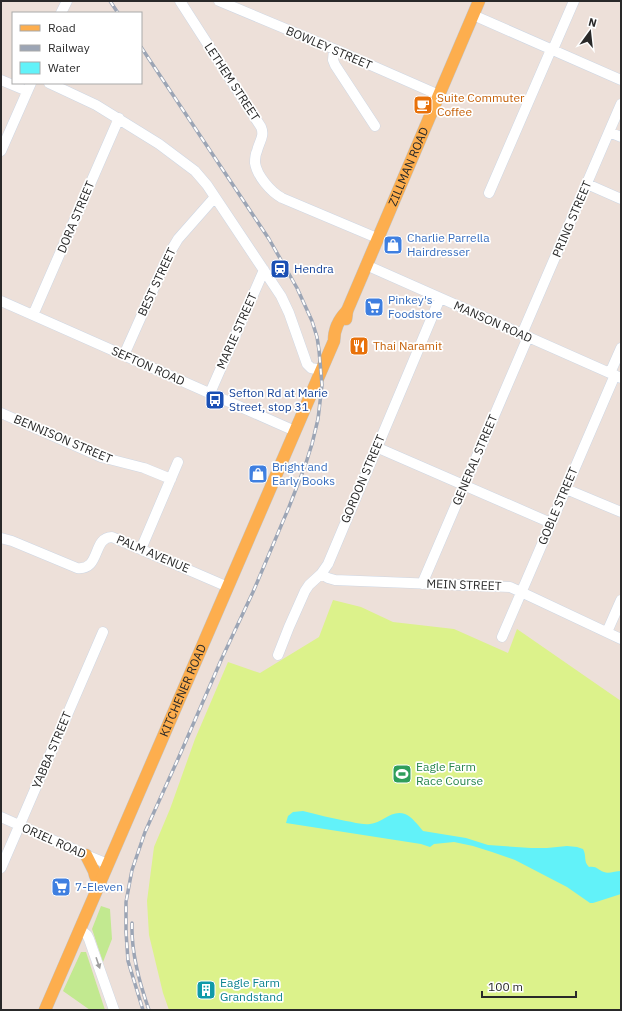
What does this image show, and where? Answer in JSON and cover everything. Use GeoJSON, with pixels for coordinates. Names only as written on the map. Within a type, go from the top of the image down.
{"type":"FeatureCollection","features":[{"type":"Feature","properties":{"kind":"main road","name":"ZILLMAN ROAD"},"geometry":{"type":"LineString","coordinates":[[321,370],[334,341],[338,337],[343,327],[347,311],[377,238],[479,1]]}},
{"type":"Feature","properties":{"kind":"main road","name":"KITCHENER ROAD"},"geometry":{"type":"LineString","coordinates":[[44,1010],[321,370]]}},
{"type":"Feature","properties":{"kind":"main road"},"geometry":{"type":"LineString","coordinates":[[86,855],[99,884]]}},
{"type":"Feature","properties":{"kind":"street","name":"LETHEM STREET"},"geometry":{"type":"LineString","coordinates":[[180,1],[261,127],[263,135],[256,152],[255,163],[261,176],[272,191],[282,198],[377,238]]}},
{"type":"Feature","properties":{"kind":"street","name":"BOWLEY STREET"},"geometry":{"type":"LineString","coordinates":[[219,1],[439,95]]}},
{"type":"Feature","properties":{"kind":"street"},"geometry":{"type":"LineString","coordinates":[[489,193],[547,59],[554,47],[574,1]]}},
{"type":"Feature","properties":{"kind":"street"},"geometry":{"type":"LineString","coordinates":[[473,15],[621,80]]}},
{"type":"Feature","properties":{"kind":"street"},"geometry":{"type":"LineString","coordinates":[[334,49],[333,60],[335,65],[375,126]]}},
{"type":"Feature","properties":{"kind":"street"},"geometry":{"type":"LineString","coordinates":[[1,80],[12,83]]}},
{"type":"Feature","properties":{"kind":"street"},"geometry":{"type":"LineString","coordinates":[[1,151],[29,87],[17,84]]}},
{"type":"Feature","properties":{"kind":"street"},"geometry":{"type":"LineString","coordinates":[[51,84],[96,105],[118,118],[159,144],[195,171],[208,185],[286,304],[307,364],[311,368],[321,370]]}},
{"type":"Feature","properties":{"kind":"street","name":"PRING STREET"},"geometry":{"type":"LineString","coordinates":[[525,336],[621,104]]}},
{"type":"Feature","properties":{"kind":"street","name":"DORA STREET"},"geometry":{"type":"LineString","coordinates":[[33,315],[118,118]]}},
{"type":"Feature","properties":{"kind":"street"},"geometry":{"type":"LineString","coordinates":[[609,132],[621,137]]}},
{"type":"Feature","properties":{"kind":"street"},"geometry":{"type":"LineString","coordinates":[[587,184],[621,199]]}},
{"type":"Feature","properties":{"kind":"street","name":"BEST STREET"},"geometry":{"type":"LineString","coordinates":[[124,355],[173,246],[215,197]]}},
{"type":"Feature","properties":{"kind":"street","name":"MANSON ROAD"},"geometry":{"type":"LineString","coordinates":[[366,266],[615,375]]}},
{"type":"Feature","properties":{"kind":"street","name":"MARIE STREET"},"geometry":{"type":"LineString","coordinates":[[210,393],[264,270]]}},
{"type":"Feature","properties":{"kind":"street","name":"GORDON STREET"},"geometry":{"type":"LineString","coordinates":[[278,655],[305,591],[328,564],[440,298]]}},
{"type":"Feature","properties":{"kind":"street","name":"SEFTON ROAD"},"geometry":{"type":"LineString","coordinates":[[1,301],[295,430]]}},
{"type":"Feature","properties":{"kind":"street","name":"GENERAL STREET"},"geometry":{"type":"LineString","coordinates":[[422,584],[525,336]]}},
{"type":"Feature","properties":{"kind":"street","name":"GOBLE STREET"},"geometry":{"type":"LineString","coordinates":[[502,637],[615,375],[621,348]]}},
{"type":"Feature","properties":{"kind":"street","name":"BENNISON STREET"},"geometry":{"type":"LineString","coordinates":[[1,413],[101,457],[144,468],[171,479]]}},
{"type":"Feature","properties":{"kind":"street"},"geometry":{"type":"LineString","coordinates":[[376,448],[551,522]]}},
{"type":"Feature","properties":{"kind":"street"},"geometry":{"type":"LineString","coordinates":[[141,549],[178,462]]}},
{"type":"Feature","properties":{"kind":"street"},"geometry":{"type":"LineString","coordinates":[[566,489],[621,512]]}},
{"type":"Feature","properties":{"kind":"street","name":"PALM AVENUE"},"geometry":{"type":"LineString","coordinates":[[1,538],[12,541],[80,569],[85,568],[90,564],[101,543],[106,538],[110,537],[228,587]]}},
{"type":"Feature","properties":{"kind":"street","name":"MEIN STREET"},"geometry":{"type":"LineString","coordinates":[[321,574],[335,580],[510,587],[621,639]]}},
{"type":"Feature","properties":{"kind":"street"},"geometry":{"type":"LineString","coordinates":[[607,632],[621,600]]}},
{"type":"Feature","properties":{"kind":"street","name":"YABBA STREET"},"geometry":{"type":"LineString","coordinates":[[1,868],[103,632]]}},
{"type":"Feature","properties":{"kind":"street","name":"ORIEL ROAD"},"geometry":{"type":"LineString","coordinates":[[1,817],[108,864]]}},
{"type":"Feature","properties":{"kind":"street"},"geometry":{"type":"LineString","coordinates":[[80,929],[89,939],[114,1010]]}},
{"type":"Feature","properties":{"kind":"green space","name":"Eagle Farm Race Course"},"geometry":{"type":"Polygon","coordinates":[[[333,600],[361,607],[393,622],[454,629],[508,653],[517,629],[621,701],[621,1010],[169,1010],[163,993],[149,935],[147,901],[154,847],[170,809],[195,739],[228,662],[260,673],[319,637],[333,600]]]}},
{"type":"Feature","properties":{"kind":"green space"},"geometry":{"type":"Polygon","coordinates":[[[101,906],[110,909],[112,939],[103,962],[92,929],[101,906]]]}},
{"type":"Feature","properties":{"kind":"green space"},"geometry":{"type":"Polygon","coordinates":[[[81,952],[86,952],[105,1010],[90,1010],[63,991],[81,952]]]}},
{"type":"Feature","properties":{"kind":"water"},"geometry":{"type":"Polygon","coordinates":[[[303,811],[361,824],[374,823],[396,813],[400,813],[410,817],[423,831],[466,838],[488,845],[531,848],[567,846],[577,847],[583,849],[586,863],[589,867],[596,868],[606,873],[621,871],[621,894],[590,903],[567,887],[515,860],[473,846],[454,842],[434,844],[430,847],[421,844],[286,823],[288,816],[293,812],[303,811]]]}},
{"type":"Feature","properties":{"kind":"railway"},"geometry":{"type":"LineString","coordinates":[[110,1],[117,12]]}},
{"type":"Feature","properties":{"kind":"railway"},"geometry":{"type":"LineString","coordinates":[[142,48],[269,239],[297,288],[312,321],[317,337],[322,385],[318,419],[312,444],[289,507],[253,592],[145,832],[132,870],[126,902],[128,961],[143,1010]]}},
{"type":"Feature","properties":{"kind":"railway"},"geometry":{"type":"LineString","coordinates":[[132,923],[136,967],[149,1010]]}},
{"type":"Feature","properties":{"kind":"place","name":"Suite Commuter Coffee"},"geometry":{"type":"Point","coordinates":[423,105]}},
{"type":"Feature","properties":{"kind":"place","name":"Charlie Parrella Hairdresser"},"geometry":{"type":"Point","coordinates":[393,245]}},
{"type":"Feature","properties":{"kind":"place","name":"Hendra"},"geometry":{"type":"Point","coordinates":[280,269]}},
{"type":"Feature","properties":{"kind":"place","name":"Pinkey's Foodstore"},"geometry":{"type":"Point","coordinates":[374,307]}},
{"type":"Feature","properties":{"kind":"place","name":"Thai Naramit"},"geometry":{"type":"Point","coordinates":[359,346]}},
{"type":"Feature","properties":{"kind":"place","name":"Sefton Rd at Marie Street, stop 31"},"geometry":{"type":"Point","coordinates":[215,400]}},
{"type":"Feature","properties":{"kind":"place","name":"Bright and Early Books"},"geometry":{"type":"Point","coordinates":[258,474]}},
{"type":"Feature","properties":{"kind":"place","name":"Eagle Farm Race Course"},"geometry":{"type":"Point","coordinates":[402,774]}},
{"type":"Feature","properties":{"kind":"place","name":"7-Eleven"},"geometry":{"type":"Point","coordinates":[61,887]}},
{"type":"Feature","properties":{"kind":"place","name":"Eagle Farm Grandstand"},"geometry":{"type":"Point","coordinates":[206,990]}}]}
